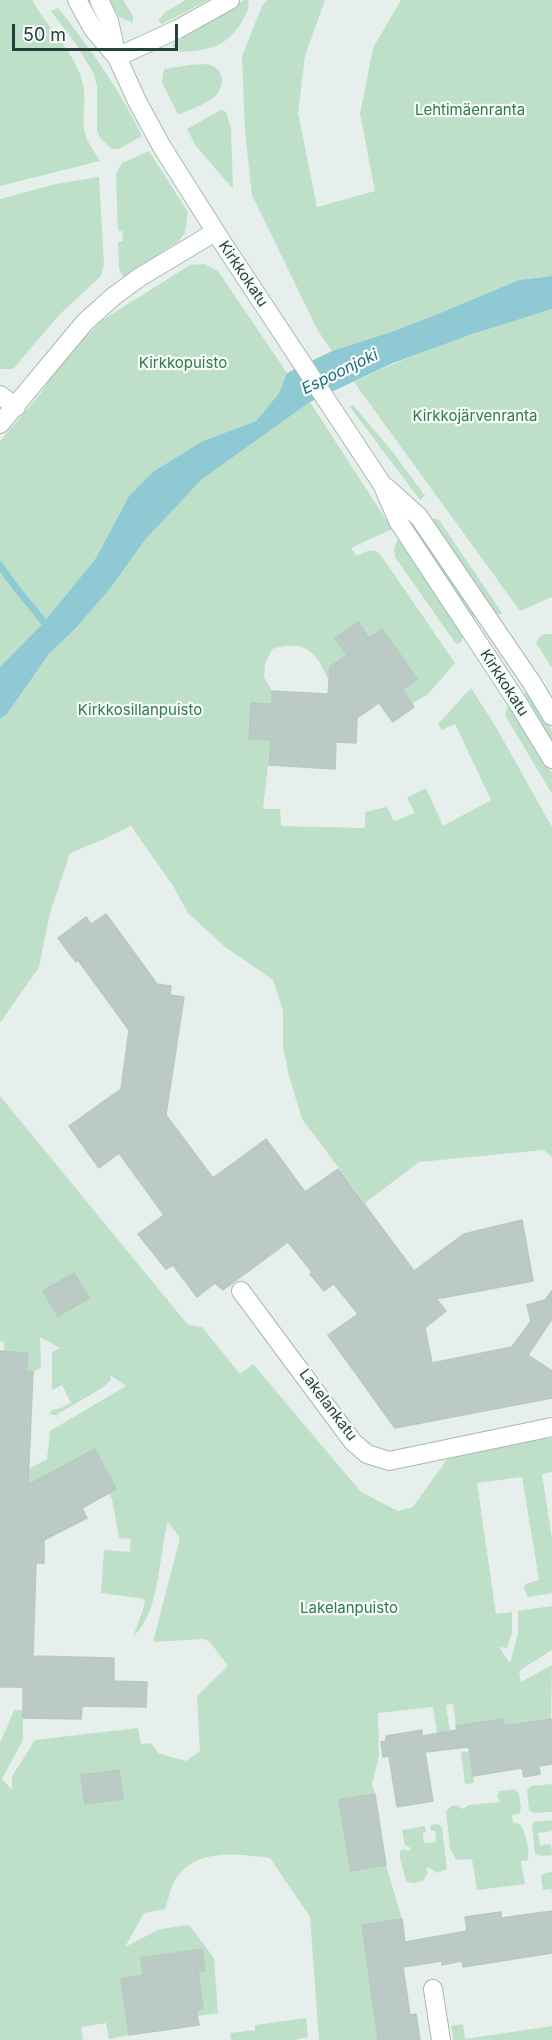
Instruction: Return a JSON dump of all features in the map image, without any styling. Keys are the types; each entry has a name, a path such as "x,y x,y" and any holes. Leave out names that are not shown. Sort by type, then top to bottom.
{"main road":[{"name":"Kirkkokatu","path":"77,0 93,29 117,57"},
{"name":"Kirkkokatu","path":"99,0 109,21 117,57 162,147 215,232 382,484 398,521 518,703 552,759"},
{"path":"117,57 178,29 230,0"},
{"path":"0,424 85,322 114,296 140,277 215,232"},
{"path":"0,395 16,407"},
{"name":"Kirkkokatu","path":"382,484 419,517 552,716"},
{"name":"Lakelankatu","path":"241,1291 353,1442 367,1454 389,1461 552,1427"},
{"path":"433,1989 441,2040"}],"green space":[{"path":"0,0 32,0 66,49 82,80 85,132 100,161 0,186"},
{"path":"109,0 123,0 133,16 133,23 119,17"},
{"path":"186,0 208,0 162,24 159,21 167,11"},
{"path":"244,0 248,0 249,5 244,18 225,41 209,48 180,52 172,45"},
{"name":"Lehtimäenranta","path":"267,0 325,0 305,56 298,113 317,207 375,191 360,114 373,48 401,0 552,0 552,276 519,280 391,332 332,351 318,331 252,195 245,132 242,56 262,6"},
{"path":"58,8 104,70 142,136 119,149 112,149 100,138 97,130 97,86 93,72 51,11"},
{"path":"189,65 213,66 220,73 222,82 217,95 213,98 178,115 162,82 164,69"},
{"path":"221,110 226,112 231,128 233,189 196,146 187,129"},
{"path":"149,151 188,212 185,233 178,242 123,277 119,268 118,242 123,241 122,231 118,231 116,174 122,163"},
{"path":"99,177 104,264 101,276 60,314 13,369 0,369 0,199 56,184"},
{"name":"Kirkkopuisto","path":"205,264 218,271 287,373 279,393 256,421 203,441 129,496 96,558 44,622 0,667 0,441 41,393 62,361 101,321 190,265"},
{"name":"Kirkkojärvenranta","path":"552,309 552,597 520,611 354,382 427,351"},
{"name":"Kirkkosillanpuisto","path":"310,402 392,529 351,548 357,556 371,551 380,554 455,663 428,694 412,704 402,690 417,679 382,629 369,638 358,622 335,638 347,655 333,665 329,682 320,663 309,650 294,646 272,649 265,664 264,677 272,691 272,704 249,739 271,740 263,809 280,809 281,826 365,828 365,812 387,807 394,821 415,813 407,798 426,788 443,826 491,800 455,724 442,730 438,724 471,688 497,729 552,827 552,1157 544,1150 419,1162 365,1203 302,1119 289,1076 283,1047 283,1011 273,980 224,946 188,913 173,886 131,826 70,853 50,913 39,967 0,1023 0,719 7,714 49,654 76,628 109,590 145,540 201,480"},
{"path":"353,405 392,451 425,496 420,500 350,407"},
{"path":"434,518 440,521 502,613 499,615 494,612 432,522"},
{"path":"413,528 418,528 477,615 473,619 469,618 412,531"},
{"path":"398,539 460,627 464,636 460,643 456,644 395,557 394,548"},
{"path":"544,634 552,634 552,668 536,643"},
{"path":"525,693 530,694 552,731 552,747 522,697"},
{"path":"507,707 512,707 552,773 552,794 505,715"},
{"name":"Lakelanpuisto","path":"0,1096 188,1325 202,1327 240,1374 253,1364 361,1492 398,1511 413,1507 450,1455 533,1439 552,1438 552,1472 542,1474 552,1539 552,1593 528,1597 524,1589 526,1584 539,1580 522,1477 477,1483 496,1614 512,1612 512,1633 507,1648 499,1647 510,1663 518,1634 518,1611 552,1606 552,1650 519,1671 521,1682 552,1665 551,1719 504,1726 456,1726 453,1704 446,1705 450,1732 437,1733 433,1707 378,1713 379,1756 372,1784 375,1794 339,1800 351,1870 386,1865 402,1919 362,1926 378,2040 319,2040 310,1917 270,1858 217,1855 193,1863 183,1871 171,1888 165,1909 144,1913 125,1947 160,1929 189,1925 214,1958 218,2013 197,2016 196,2010 203,2008 198,1972 205,1971 201,1949 141,1958 143,1975 121,1979 129,2035 109,2039 106,2023 81,2027 83,2040 0,2040 0,1743 14,1710 25,1710 23,1740 2,1779 12,1790 12,1776 35,1740 138,1728 141,1744 151,1743 158,1753 186,1761 200,1751 197,1696 228,1666 210,1642 204,1639 153,1642 180,1538 168,1522 154,1598 142,1626 133,1637 145,1599 101,1593 104,1550 130,1552 131,1539 119,1538 109,1493 116,1489 95,1449 18,1490 5,1482 47,1459 50,1431 126,1386 110,1375 111,1380 102,1388 56,1415 50,1414 52,1410 71,1403 62,1385 52,1390 52,1352 60,1348 40,1337 41,1368 33,1372 26,1372 27,1353 4,1351 4,1342 0,1341"},
{"path":"470,1751 474,1783 465,1784 461,1752"},
{"path":"552,1784 552,1812 533,1813 529,1810 527,1790 531,1786"},
{"path":"514,1789 519,1793 521,1808 519,1814 512,1815 513,1822 520,1824 528,1846 528,1860 521,1861 525,1884 477,1890 472,1859 456,1860 450,1848 446,1812 451,1806 457,1805 463,1809 469,1805 500,1802 497,1796 499,1791"},
{"path":"552,1820 552,1831 538,1833 540,1845 551,1844 552,1855 535,1854 532,1825 534,1822"},
{"path":"438,1824 442,1828 447,1869 437,1873 426,1868 428,1873 423,1881 413,1883 406,1881 400,1851 403,1849 409,1851 411,1848 405,1845 402,1830 425,1826 424,1843 436,1842 435,1831 431,1831 430,1825"},
{"path":"552,1872 552,1894 551,1889 543,1890 541,1876"},
{"path":"306,2018 308,2037 295,2040 231,2040 230,2033 255,2030 255,2025"},
{"path":"463,2024 465,2039 552,2026 552,2040 454,2040 451,2026"}],"water":[{"name":"Espoonjoki","path":"552,276 552,309 393,363 310,402 201,480 145,540 109,590 76,628 49,654 7,714 0,719 0,667 44,622 96,558 129,496 153,472 203,441 256,421 279,393 287,373 332,351 391,332 519,280"}],"building":[{"path":"358,622 369,638 382,629 417,679 402,690 414,707 393,722 379,703 357,718 356,743 336,742 335,769 269,765 271,740 249,739 251,703 272,704 272,691 328,694 330,667 347,655 335,638"},
{"path":"106,914 157,984 171,986 170,995 184,997 166,1115 213,1178 266,1139 305,1192 338,1169 414,1271 464,1234 522,1220 533,1281 436,1299 446,1311 425,1328 432,1363 512,1347 531,1321 527,1305 545,1300 552,1291 552,1319 528,1355 552,1371 552,1398 395,1428 328,1335 358,1314 334,1284 324,1291 288,1242 223,1290 215,1283 197,1297 173,1265 166,1269 138,1234 164,1215 119,1153 99,1168 69,1126 121,1089 129,1030 78,960 76,962 58,938 86,917 91,924"},
{"path":"74,1273 89,1298 58,1316 43,1291"},
{"path":"0,1351 28,1353 26,1372 33,1372 28,1485 95,1449 116,1489 82,1508 87,1518 44,1540 44,1563 36,1563 33,1656 114,1658 114,1681 147,1682 146,1707 82,1706 81,1719 23,1718 23,1687 0,1687"},
{"path":"503,1719 504,1726 552,1719 552,1764 539,1766 540,1774 524,1777 522,1768 473,1776 469,1747 425,1752 433,1801 397,1807 389,1756 383,1757 381,1742 386,1741 386,1736 422,1730 422,1736 457,1730 456,1726"},
{"path":"119,1770 123,1799 85,1804 81,1775"},
{"path":"375,1794 386,1865 351,1871 339,1800"},
{"path":"552,1911 552,1953 463,1967 462,1961 442,1965 442,1961 403,1967 410,2015 416,2014 420,2040 378,2040 362,1925 402,1919 405,1942 467,1931 465,1917 501,1912 501,1918"},
{"path":"202,1949 205,1971 198,1972 203,2009 196,2010 199,2025 129,2035 121,1979 143,1975 141,1958"}],"waterway":[{"path":"0,565 49,629"}]}
